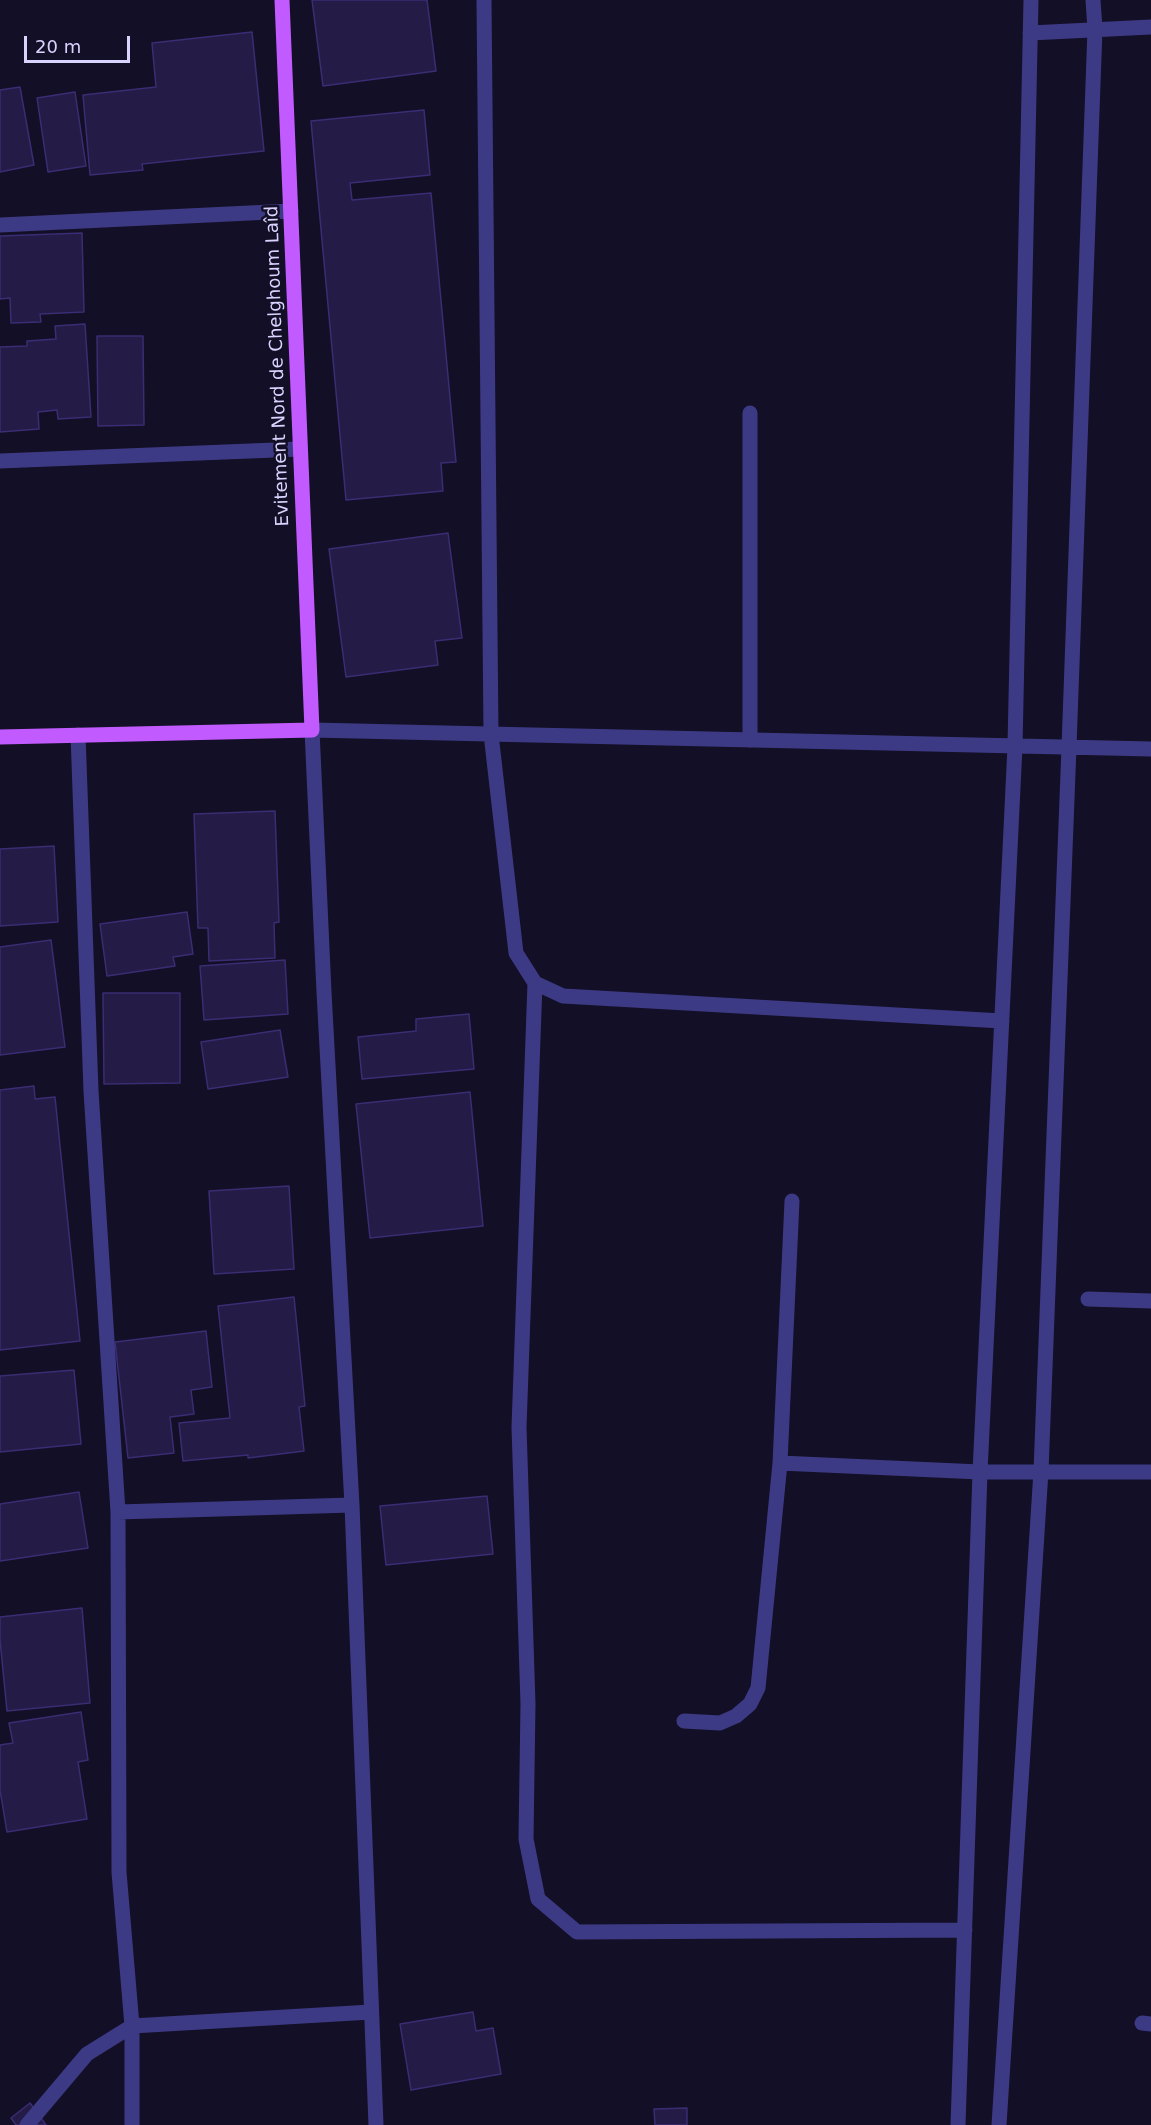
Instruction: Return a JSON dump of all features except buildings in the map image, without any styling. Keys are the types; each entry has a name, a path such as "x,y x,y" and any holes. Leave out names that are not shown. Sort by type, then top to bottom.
{"main road":[{"name":"Evitement Nord de Chelghoum Laîd","path":"282,0 312,730"},
{"path":"0,737 312,730"}],"street":[{"path":"484,0 491,734 516,953 535,983 563,996 1002,1021"},
{"path":"958,2125 980,1473 1015,746 1031,0"},
{"path":"999,2125 1041,1471 1095,29 1093,0"},
{"path":"1030,33 1151,27"},
{"path":"0,225 291,211"},
{"path":"750,413 750,740"},
{"path":"0,461 300,449"},
{"path":"376,2125 352,1505 324,1004 312,730 1151,749"},
{"path":"78,735 91,1091 118,1512 119,1872 132,2026 132,2125"},
{"path":"535,983 519,1426 528,1704 526,1839 538,1899 576,1932 965,1930"},
{"path":"684,1721 720,1723 736,1716 750,1704 758,1688 780,1464 792,1201"},
{"path":"1088,1299 1151,1301"},
{"path":"780,1464 980,1473 1151,1472"},
{"path":"118,1512 352,1505"},
{"path":"27,2125 87,2054 132,2026 371,2012"}]}
